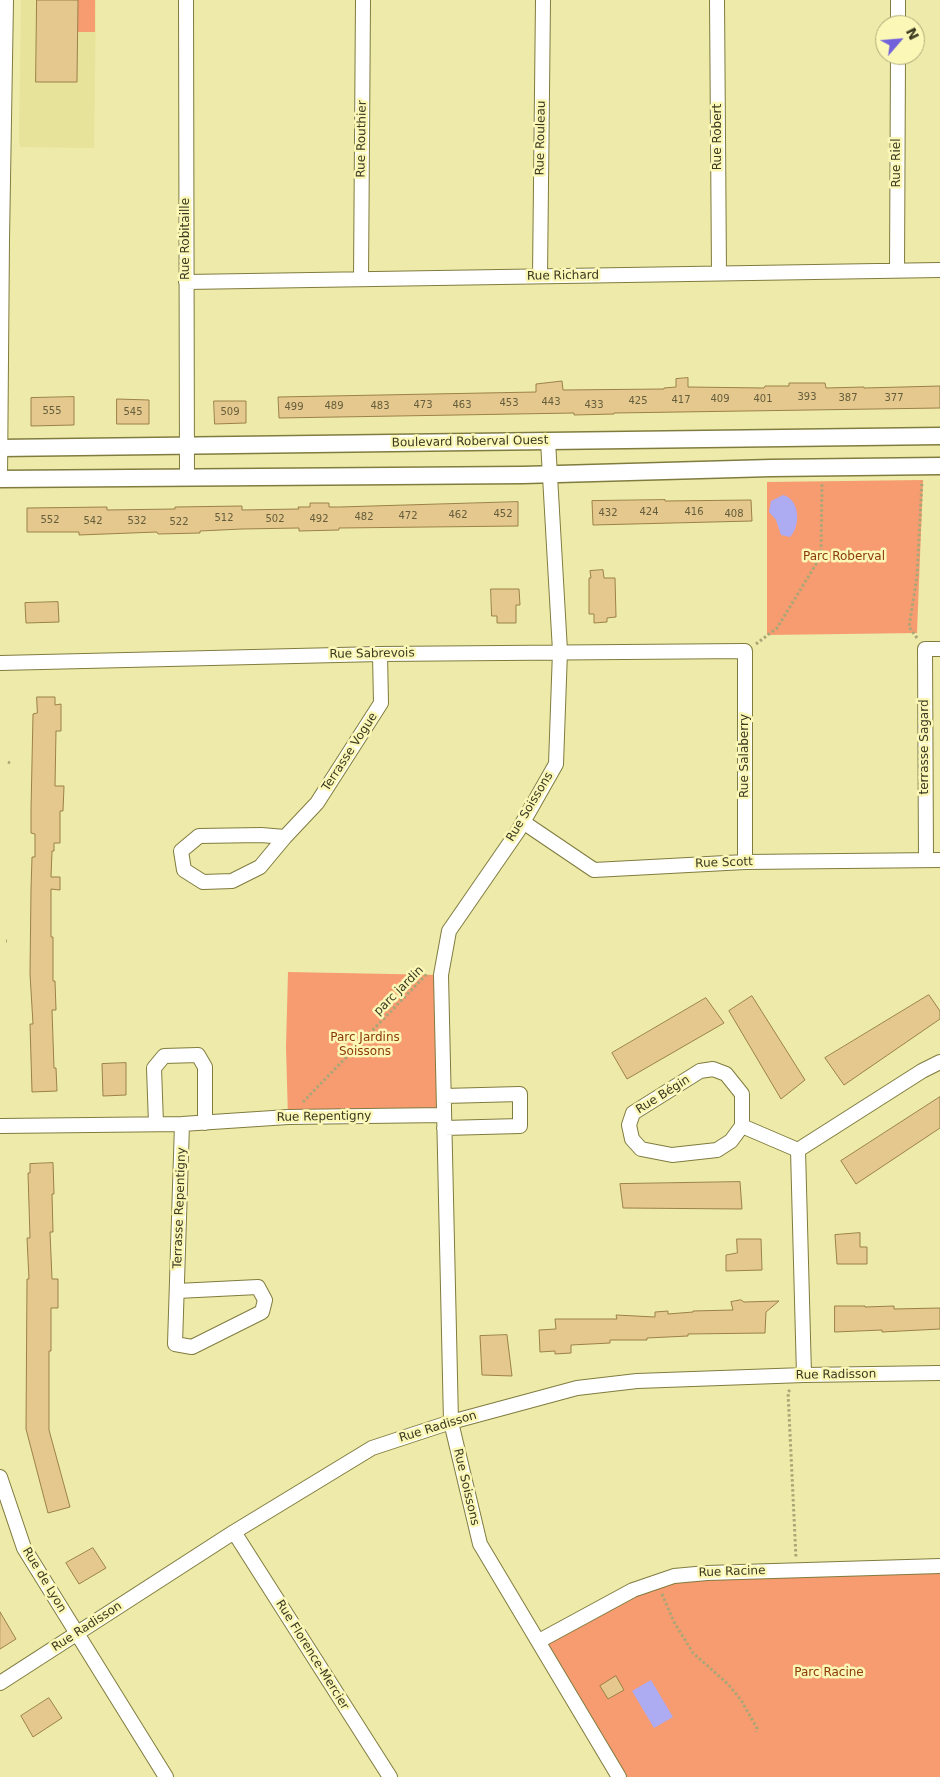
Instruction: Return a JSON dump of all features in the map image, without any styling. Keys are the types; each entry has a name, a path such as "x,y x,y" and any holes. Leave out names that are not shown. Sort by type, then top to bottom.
{"street":[{"path":"6,0 3,54 0,479 549,474 940,466"},
{"name":"Rue Robitaille","path":"186,0 187,478"},
{"name":"Rue Routhier","path":"361,279 363,0"},
{"name":"Rue Rouleau","path":"540,276 543,0"},
{"name":"Rue Robert","path":"717,0 719,273"},
{"path":"898,0 898,15"},
{"name":"Rue Riel","path":"897,270 898,65"},
{"name":"Rue Richard","path":"186,282 940,270"},
{"name":"Boulevard Roberval Ouest","path":"1,448 940,436"},
{"name":"Rue Soissons","path":"548,441 560,651 556,764 523,822 450,931 442,970 451,1422 480,1544 619,1777"},
{"path":"925,649 940,649"},
{"name":"terrasse Sagard","path":"925,649 933,860"},
{"name":"Rue Sabrevois","path":"0,663 560,651 745,651"},
{"name":"Rue Salaberry","path":"745,651 745,862"},
{"name":"Terrasse Vogue","path":"285,837 261,834 199,836 181,851 184,870 203,882 232,881 260,867 317,803 381,703 380,654"},
{"name":"Rue Scott","path":"523,822 594,870 745,862 933,860"},
{"path":"156,1124 154,1068 164,1056 181,1055 198,1055 205,1068 205,1123"},
{"path":"798,1150 922,1071 940,1062"},
{"name":"Rue Bégin","path":"712,1069 726,1074 742,1094 742,1126 731,1141 717,1150 672,1154 641,1149 632,1139 629,1125 633,1113 700,1072 712,1069"},
{"path":"444,1096 520,1094 520,1126 444,1122"},
{"name":"Rue Repentigny","path":"0,1126 182,1124 288,1117 444,1122"},
{"name":"Terrasse Repentigny","path":"177,1291 258,1287 265,1300 262,1312 192,1347 176,1344 177,1291 182,1124"},
{"path":"742,1126 798,1150"},
{"path":"798,1150 804,1375"},
{"name":"Rue Radisson","path":"0,1683 234,1532 372,1448 451,1422 577,1388 636,1381 804,1375 940,1373"},
{"name":"Rue de Lyon","path":"0,1478 24,1548 166,1777"},
{"name":"Rue Florence-Mercier","path":"234,1532 390,1777"},
{"name":"Rue Racine","path":"539,1641 634,1590 674,1576 707,1573 940,1566"}],"path":[{"path":"922,476 917,576 909,627 925,649"},
{"path":"745,651 778,628 821,556 822,478"},
{"path":"821,556 826,558"},
{"name":"parc jardin","path":"288,1117 429,971 442,970"},
{"path":"796,1570 788,1392 804,1375"},
{"path":"658,1581 662,1596 674,1622 693,1653 728,1684 741,1700 758,1728 756,1732"}],"shaded area":[{"path":"21,0 96,0 94,148 20,147"}],"green space":[{"path":"78,0 95,0 95,32 77,32"},
{"name":"Parc Roberval","path":"923,480 917,633 767,635 767,482"},
{"name":"Parc Jardins Soissons","path":"288,972 441,975 444,1115 288,1117 286,1047"},
{"name":"Parc Racine","path":"940,1566 940,1777 619,1777 539,1641 674,1576"}],"water":[{"path":"783,495 793,502 797,513 796,526 790,537 781,535 776,520 769,512 771,501"},
{"path":"651,1680 673,1717 654,1728 632,1691"}],"building":[{"path":"37,0 78,0 77,82 36,82"},
{"path":"688,378 688,387 764,388 765,386 789,386 789,383 825,383 826,388 940,386 940,408 279,418 278,397 536,392 536,384 562,381 563,390 664,389 676,387 676,379"},
{"path":"74,397 74,425 31,426 31,398"},
{"path":"117,399 149,400 149,424 117,424"},
{"path":"214,401 246,401 246,423 215,424"},
{"path":"751,500 752,521 593,525 592,501"},
{"path":"518,502 518,526 339,528 339,530 299,531 299,528 242,529 200,531 200,533 158,534 157,532 79,535 79,532 27,532 27,508 107,507 107,510 242,506 242,510 299,509 298,507 310,507 310,503 329,503 329,507 339,507"},
{"path":"603,570 604,578 615,578 616,617 607,618 607,622 594,623 594,614 589,614 590,571"},
{"path":"491,589 519,589 520,605 516,605 516,623 497,623 497,616 492,616"},
{"path":"58,602 59,622 26,623 25,603"},
{"path":"37,697 55,697 55,705 61,704 61,731 56,731 55,786 64,786 63,811 60,811 60,843 54,843 51,877 60,877 60,890 51,889 51,937 53,937 53,981 55,981 56,1010 52,1010 54,1068 56,1068 57,1091 32,1092 30,1024 33,1024 30,974 32,857 35,857 35,834 31,833 31,810 33,714 37,713"},
{"path":"929,995 940,1011 940,1019 844,1085 825,1058"},
{"path":"752,996 805,1080 781,1099 729,1011"},
{"path":"706,998 724,1023 627,1079 612,1053"},
{"path":"126,1063 126,1095 103,1096 102,1064"},
{"path":"940,1097 940,1128 856,1184 841,1161"},
{"path":"53,1163 53,1232 50,1232 52,1279 58,1279 58,1308 51,1308 49,1430 70,1507 48,1513 26,1429 27,1279 29,1279 27,1238 30,1238 28,1173 30,1173 30,1164"},
{"path":"740,1182 742,1209 623,1208 620,1184"},
{"path":"860,1233 860,1247 867,1247 867,1264 837,1264 835,1235"},
{"path":"737,1239 761,1239 762,1270 726,1271 726,1255 737,1253"},
{"path":"741,1300 744,1302 779,1301 766,1312 765,1333 688,1334 688,1336 647,1338 647,1340 610,1340 610,1343 571,1345 571,1353 555,1354 555,1351 540,1352 539,1330 556,1329 555,1319 617,1319 616,1315 655,1317 655,1312 668,1311 668,1314 733,1310 731,1302"},
{"path":"835,1306 894,1306 894,1309 940,1308 940,1329 835,1332"},
{"path":"507,1335 512,1376 482,1375 480,1336"},
{"path":"93,1548 106,1568 79,1584 66,1563"},
{"path":"0,1612 16,1639 0,1649"},
{"path":"616,1676 624,1690 608,1699 600,1686"},
{"path":"49,1698 62,1718 33,1737 21,1716"}]}
